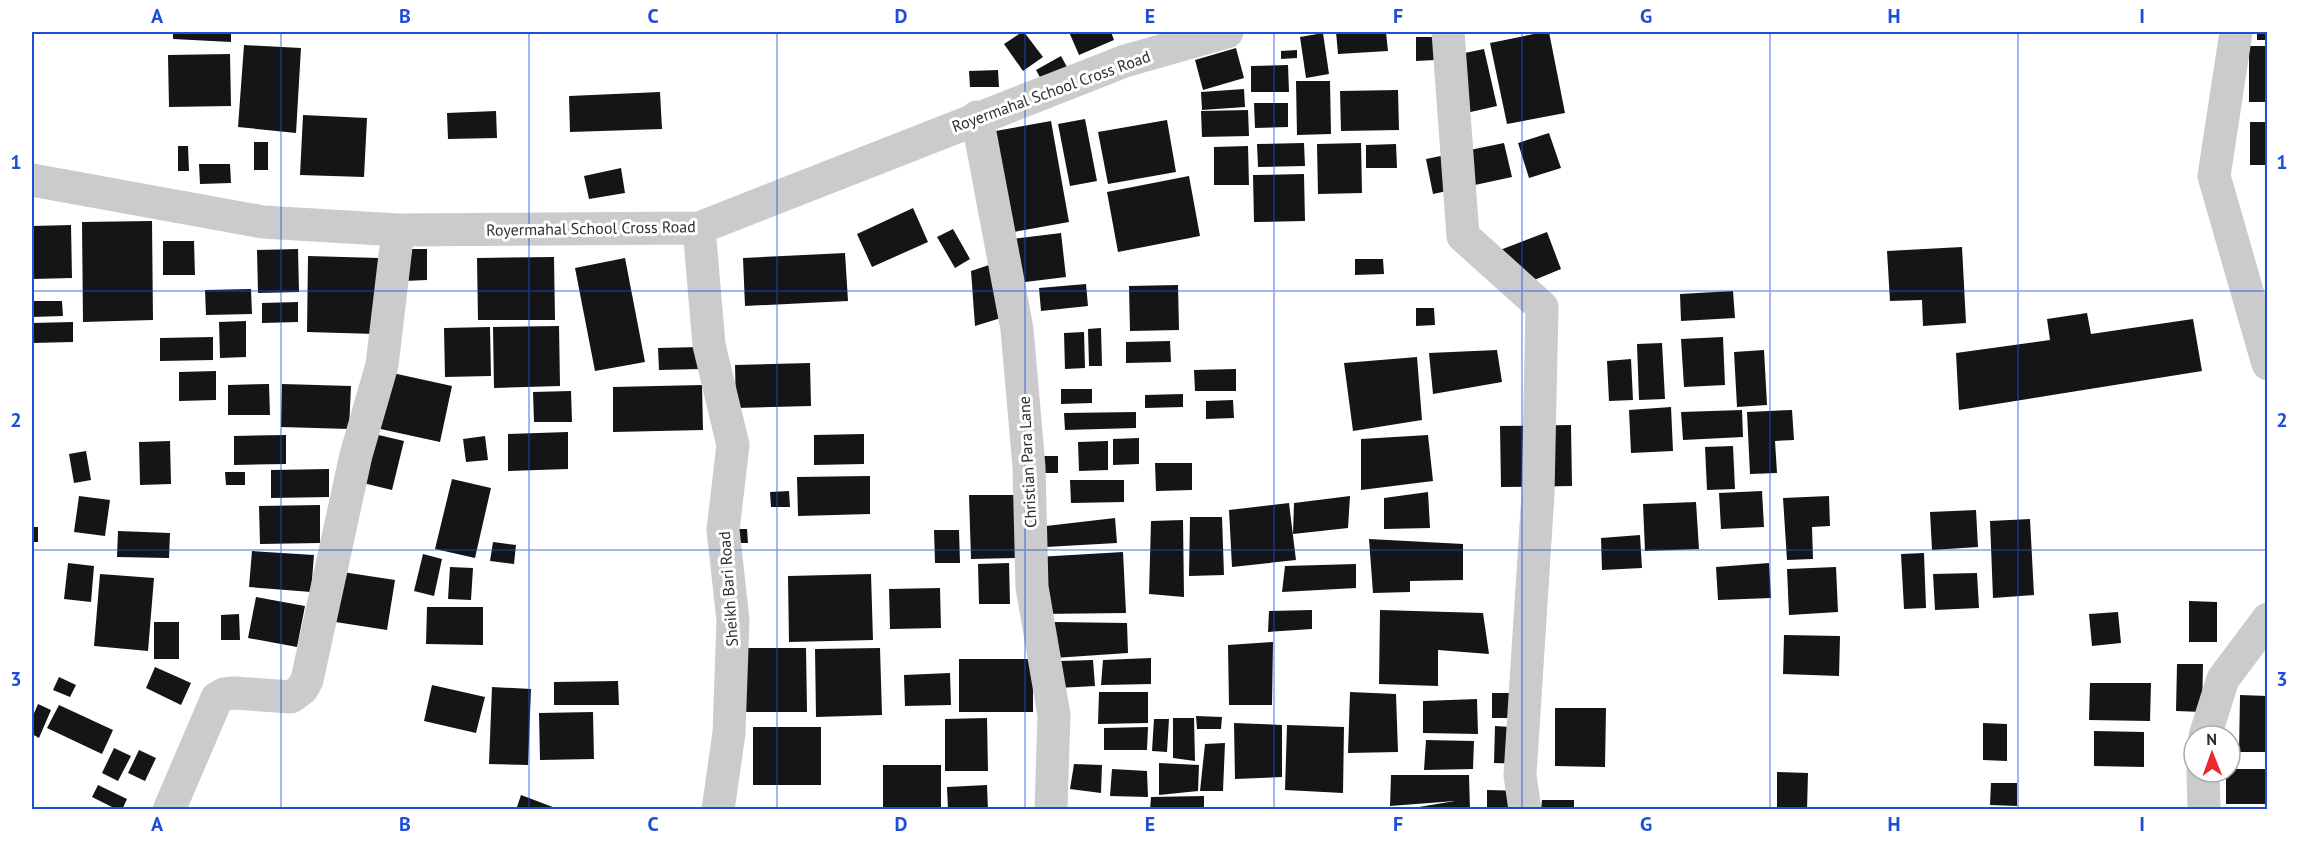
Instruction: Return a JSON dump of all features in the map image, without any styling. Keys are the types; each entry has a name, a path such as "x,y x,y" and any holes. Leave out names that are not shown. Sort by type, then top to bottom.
{"street":[{"name":"Royermahal School Cross Road","path":"32,180 262,222 398,230 699,228 977,117 1125,61 1227,32"},
{"path":"1449,32 1463,236 1542,307 1538,494 1520,775 1525,810"},
{"path":"2236,32 2214,176 2268,364"},
{"name":"Christian Para Lane","path":"977,117 1017,329 1029,467 1032,587 1054,715 1051,810"},
{"name":"Sheikh Bari Road","path":"699,228 709,345 733,445 723,530 733,620 729,733 718,810"},
{"path":"170,810 216,698 234,693 291,697 302,689 308,680 356,455 382,365 398,230"},
{"path":"2209,724 2223,679 2268,619"},
{"path":"2203,784 2204,810"}],"building":[{"path":"173,32 231,32 231,42 173,39"},
{"path":"1022,32 1043,57 1023,71 1004,44"},
{"path":"1069,32 1111,32 1114,40 1079,55"},
{"path":"1336,32 1386,32 1388,51 1338,54"},
{"path":"1549,32 1565,113 1507,124 1490,43"},
{"path":"2257,32 2268,32 2268,40 2257,40"},
{"path":"1323,33 1329,74 1306,78 1300,37"},
{"path":"1416,37 1435,37 1435,60 1416,61"},
{"path":"244,45 301,48 296,133 238,127"},
{"path":"2249,46 2268,46 2268,102 2249,102"},
{"path":"1236,48 1244,78 1203,90 1195,60"},
{"path":"1484,49 1497,106 1462,114 1450,56"},
{"path":"1297,50 1297,58 1281,59 1281,51"},
{"path":"230,54 231,106 169,107 168,55"},
{"path":"1061,56 1067,67 1042,81 1036,70"},
{"path":"1288,65 1289,92 1251,92 1251,66"},
{"path":"998,70 999,87 970,87 969,71"},
{"path":"1296,81 1330,81 1331,134 1297,135"},
{"path":"1244,89 1245,107 1202,110 1201,92"},
{"path":"1398,90 1399,130 1341,131 1340,91"},
{"path":"660,92 662,129 570,132 569,96"},
{"path":"1254,103 1288,103 1288,127 1255,128"},
{"path":"1248,110 1249,136 1202,137 1201,111"},
{"path":"496,111 497,138 448,139 447,113"},
{"path":"303,115 367,118 364,177 300,175"},
{"path":"1085,119 1097,181 1070,186 1058,124"},
{"path":"1167,120 1176,172 1108,184 1098,132"},
{"path":"1051,121 1069,222 1008,233 990,132"},
{"path":"2250,122 2268,122 2268,165 2250,165"},
{"path":"1549,133 1561,168 1529,178 1518,143"},
{"path":"254,142 268,142 268,170 254,170"},
{"path":"1304,143 1305,166 1258,167 1257,144"},
{"path":"1361,143 1362,193 1318,194 1317,144"},
{"path":"1504,143 1512,177 1433,194 1426,159"},
{"path":"1396,144 1397,168 1366,168 1366,145"},
{"path":"178,146 188,146 189,171 178,171"},
{"path":"1248,146 1249,185 1214,185 1214,147"},
{"path":"199,164 230,164 231,183 200,184"},
{"path":"621,168 625,193 589,199 584,176"},
{"path":"1304,174 1305,221 1254,222 1253,175"},
{"path":"1189,176 1200,236 1118,252 1107,192"},
{"path":"913,208 928,242 872,267 857,234"},
{"path":"152,221 153,320 83,322 82,222"},
{"path":"71,225 72,278 33,279 32,226"},
{"path":"953,229 970,259 955,268 937,237"},
{"path":"1547,232 1561,269 1510,290 1495,252"},
{"path":"1061,233 1066,277 1017,283 1012,239"},
{"path":"163,241 194,241 195,275 163,275"},
{"path":"1962,247 1966,323 1923,326 1922,300 1890,301 1887,251"},
{"path":"298,249 299,292 258,293 257,250"},
{"path":"403,249 427,249 427,280 404,281"},
{"path":"845,253 848,301 745,306 743,258"},
{"path":"308,256 379,258 376,334 307,332"},
{"path":"554,257 555,320 478,320 477,258"},
{"path":"625,258 645,362 595,371 575,268"},
{"path":"1355,259 1383,259 1384,274 1355,275"},
{"path":"995,263 1004,317 975,326 971,271"},
{"path":"1086,284 1088,306 1041,311 1039,288"},
{"path":"1178,285 1179,330 1130,331 1129,286"},
{"path":"251,289 252,314 206,315 205,290"},
{"path":"1733,291 1735,318 1681,321 1680,294"},
{"path":"32,301 62,301 63,316 32,317"},
{"path":"298,302 298,322 262,323 262,303"},
{"path":"1416,308 1434,308 1435,325 1416,326"},
{"path":"2087,313 2091,334 2193,319 2202,371 1959,410 1956,353 2050,340 2047,319"},
{"path":"246,321 246,357 220,358 219,322"},
{"path":"73,322 73,342 32,343 32,323"},
{"path":"559,326 560,386 494,388 493,327"},
{"path":"490,327 491,376 445,377 444,328"},
{"path":"1101,328 1102,366 1089,366 1088,329"},
{"path":"1084,332 1085,368 1065,369 1064,333"},
{"path":"213,337 213,360 160,361 160,338"},
{"path":"1723,337 1725,385 1684,387 1681,339"},
{"path":"1170,341 1171,362 1126,363 1126,342"},
{"path":"1662,343 1665,399 1639,400 1637,344"},
{"path":"699,347 700,369 659,370 658,348"},
{"path":"1497,350 1502,382 1433,394 1429,353"},
{"path":"1764,350 1767,405 1737,407 1734,352"},
{"path":"1417,357 1422,420 1353,431 1344,363"},
{"path":"1631,359 1633,400 1609,401 1607,361"},
{"path":"810,363 811,406 736,408 735,365"},
{"path":"1236,369 1236,391 1195,391 1194,370"},
{"path":"216,371 216,400 179,401 179,372"},
{"path":"388,372 452,386 440,442 376,428"},
{"path":"269,384 270,415 228,415 228,385"},
{"path":"282,384 351,386 349,429 281,427"},
{"path":"702,385 703,430 613,432 613,387"},
{"path":"1061,389 1092,389 1092,403 1061,404"},
{"path":"571,391 572,422 534,422 533,392"},
{"path":"1183,394 1183,407 1145,408 1145,395"},
{"path":"1233,400 1234,418 1206,419 1206,401"},
{"path":"1671,407 1673,451 1631,453 1629,410"},
{"path":"1742,410 1743,437 1683,440 1681,412"},
{"path":"1792,410 1794,440 1775,441 1777,473 1750,474 1747,412"},
{"path":"1136,412 1136,428 1065,430 1064,413"},
{"path":"1571,425 1572,486 1501,487 1500,426"},
{"path":"568,432 568,469 508,471 508,434"},
{"path":"370,433 404,441 392,490 359,482"},
{"path":"864,434 864,464 814,465 814,435"},
{"path":"286,435 286,464 234,465 234,436"},
{"path":"1428,435 1433,481 1361,490 1361,439"},
{"path":"485,436 488,460 466,462 463,439"},
{"path":"1139,438 1139,464 1113,465 1113,439"},
{"path":"170,441 171,484 140,485 139,442"},
{"path":"1108,441 1108,470 1079,471 1078,442"},
{"path":"1733,446 1735,489 1707,490 1705,447"},
{"path":"86,451 91,480 74,483 69,454"},
{"path":"1041,456 1058,456 1058,473 1041,473"},
{"path":"1155,463 1192,463 1192,490 1156,491"},
{"path":"329,469 329,497 271,498 271,470"},
{"path":"225,472 245,472 245,485 226,485"},
{"path":"870,476 870,514 798,516 797,477"},
{"path":"452,479 491,488 475,558 435,549"},
{"path":"1070,480 1124,480 1124,502 1071,503"},
{"path":"789,491 790,507 771,507 770,492"},
{"path":"1762,491 1764,527 1721,529 1719,493"},
{"path":"1428,492 1430,528 1384,529 1384,498"},
{"path":"969,495 1015,495 1016,558 971,559"},
{"path":"79,496 110,500 105,536 74,532"},
{"path":"1350,496 1348,528 1293,534 1294,503"},
{"path":"1829,496 1830,526 1812,527 1813,559 1787,560 1783,498"},
{"path":"1696,502 1699,549 1645,551 1643,504"},
{"path":"1289,503 1296,560 1232,567 1229,510"},
{"path":"320,505 320,543 260,544 259,506"},
{"path":"1976,510 1978,547 1932,550 1930,512"},
{"path":"1190,517 1222,517 1224,575 1189,576"},
{"path":"1115,518 1117,543 1046,547 1046,526"},
{"path":"2030,519 2034,595 1993,598 1990,521"},
{"path":"1183,520 1184,597 1149,594 1151,521"},
{"path":"32,527 38,527 38,542 32,542"},
{"path":"733,529 747,529 748,543 733,543"},
{"path":"934,530 959,530 960,563 935,563"},
{"path":"118,531 170,533 169,558 117,557"},
{"path":"1640,535 1642,568 1602,570 1601,538"},
{"path":"1369,539 1463,544 1463,580 1410,581 1410,592 1373,593"},
{"path":"493,542 516,545 514,564 490,561"},
{"path":"252,551 314,555 311,592 249,587"},
{"path":"1123,552 1126,613 1039,614 1037,557"},
{"path":"1924,553 1926,608 1904,609 1901,554"},
{"path":"423,554 442,559 434,596 414,591"},
{"path":"68,563 94,566 91,602 64,599"},
{"path":"1009,563 1010,604 979,604 978,564"},
{"path":"1769,563 1771,598 1718,600 1716,567"},
{"path":"1356,564 1356,588 1282,592 1285,566"},
{"path":"450,567 473,568 471,600 448,599"},
{"path":"1836,567 1838,612 1789,615 1787,569"},
{"path":"336,571 395,580 387,630 329,621"},
{"path":"1977,573 1979,608 1935,610 1933,574"},
{"path":"100,574 154,578 148,651 94,646"},
{"path":"871,574 873,640 789,642 788,576"},
{"path":"940,588 941,628 890,629 889,589"},
{"path":"256,597 305,606 297,647 248,638"},
{"path":"2189,601 2217,602 2217,642 2189,642"},
{"path":"427,607 483,607 483,645 426,644"},
{"path":"1312,610 1312,629 1268,632 1269,611"},
{"path":"1380,610 1483,613 1489,654 1438,650 1438,686 1379,684"},
{"path":"2118,612 2121,643 2092,646 2089,614"},
{"path":"239,614 240,640 221,640 221,615"},
{"path":"154,622 179,622 179,659 154,659"},
{"path":"1053,622 1127,623 1128,653 1054,658"},
{"path":"1784,635 1840,636 1839,676 1783,674"},
{"path":"1273,642 1272,705 1229,705 1228,645"},
{"path":"735,648 806,648 807,712 735,712"},
{"path":"880,648 882,715 816,717 815,649"},
{"path":"1151,658 1151,684 1101,685 1103,660"},
{"path":"959,659 1033,659 1033,712 959,712"},
{"path":"1093,660 1095,686 1057,688 1060,661"},
{"path":"2177,664 2203,664 2202,712 2176,711"},
{"path":"155,667 191,683 181,705 146,688"},
{"path":"950,673 951,705 905,706 904,675"},
{"path":"59,677 76,685 70,697 53,690"},
{"path":"618,681 619,705 554,705 554,682"},
{"path":"2090,683 2151,683 2150,721 2089,720"},
{"path":"432,685 485,697 476,733 424,721"},
{"path":"492,687 531,689 528,765 489,764"},
{"path":"1099,692 1148,692 1148,723 1098,724"},
{"path":"1350,692 1396,694 1398,752 1348,753"},
{"path":"1492,693 1527,693 1527,718 1492,718"},
{"path":"2240,695 2268,696 2268,752 2242,752 2242,724 2239,724"},
{"path":"1477,699 1478,734 1423,733 1423,701"},
{"path":"38,704 51,710 39,738 32,734 32,718"},
{"path":"59,705 113,730 102,754 47,728"},
{"path":"1555,708 1606,708 1605,767 1555,766"},
{"path":"593,712 594,759 540,760 539,713"},
{"path":"1196,716 1222,717 1221,729 1197,729"},
{"path":"987,718 988,771 945,771 945,719"},
{"path":"1173,718 1194,718 1195,761 1173,758"},
{"path":"1154,719 1169,719 1167,752 1152,751"},
{"path":"1234,723 1282,725 1282,777 1235,779"},
{"path":"1983,723 2007,724 2007,761 1983,760"},
{"path":"1287,725 1344,727 1343,793 1285,790"},
{"path":"1495,726 1526,728 1525,764 1494,763"},
{"path":"753,727 821,727 821,785 753,785"},
{"path":"1148,727 1147,750 1104,750 1104,728"},
{"path":"2094,731 2144,732 2144,767 2094,766"},
{"path":"1426,740 1474,741 1473,769 1424,770"},
{"path":"1225,743 1223,791 1200,791 1205,744"},
{"path":"114,748 131,756 118,781 102,773"},
{"path":"139,750 156,758 145,781 128,773"},
{"path":"1159,763 1199,765 1198,791 1159,795"},
{"path":"1074,764 1102,765 1101,793 1070,789"},
{"path":"883,765 941,765 941,810 883,810"},
{"path":"1112,769 1147,771 1148,797 1110,796"},
{"path":"2242,769 2268,769 2268,804 2226,804 2226,784 2242,784"},
{"path":"1777,772 1808,773 1807,810 1777,810"},
{"path":"1391,775 1469,775 1470,810 1401,810 1455,801 1390,806"},
{"path":"1991,783 2017,783 2017,806 1990,805"},
{"path":"98,785 127,799 122,810 92,797"},
{"path":"987,785 988,810 948,810 947,787"},
{"path":"1487,790 1528,791 1527,810 1487,810"},
{"path":"521,795 558,809 558,810 516,810"},
{"path":"1204,796 1204,810 1150,810 1151,797"},
{"path":"1542,800 1574,800 1574,810 1541,810"}]}
